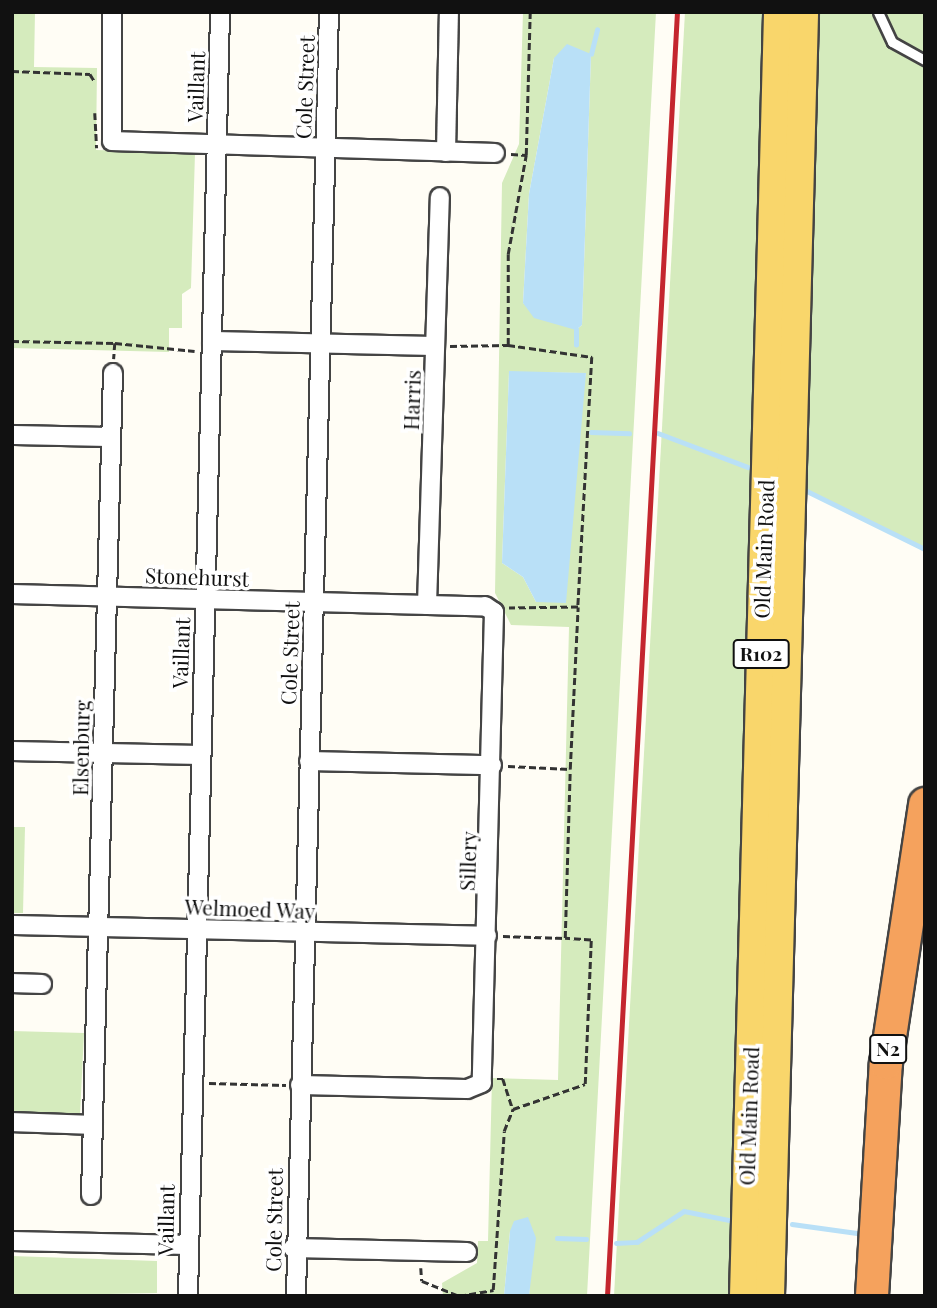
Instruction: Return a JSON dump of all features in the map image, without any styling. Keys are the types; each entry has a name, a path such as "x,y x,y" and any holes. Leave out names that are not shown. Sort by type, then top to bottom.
{"highway":[{"name":"N2","path":"872,1296 886,1063 925,804"}],"main road":[{"name":"Old Main Road","path":"744,1296 778,12"},
{"name":"Old Main Road","path":"770,1296 804,12"}],"street":[{"path":"112,12 111,140 495,153"},
{"name":"Vaillant","path":"188,1296 191,1082 220,12"},
{"name":"Cole Street","path":"296,1296 293,1248 300,1085 329,12"},
{"path":"446,152 449,12"},
{"name":"Harris","path":"427,605 440,198"},
{"path":"212,346 435,346"},
{"name":"Elsenburg","path":"91,1195 113,373"},
{"path":"12,435 110,436"},
{"name":"Stonehurst","path":"12,594 427,605 494,615"},
{"name":"Sillery","path":"483,1077 494,615"},
{"path":"12,751 200,755"},
{"path":"309,761 492,765"},
{"name":"Welmoed Way","path":"12,925 487,936"},
{"path":"12,983 42,984"},
{"path":"300,1085 467,1089 480,1086 483,1077"},
{"path":"12,1122 93,1125"},
{"path":"12,1241 188,1245"},
{"path":"293,1248 467,1252"}],"lane":[{"path":"878,12 892,41 925,60"}],"path":[{"path":"508,345 509,254 526,155 530,12"},
{"path":"12,71 90,74 95,96"},
{"path":"95,109 93,148 111,140"},
{"path":"495,153 526,155"},
{"path":"12,341 212,346"},
{"path":"113,373 115,343"},
{"path":"435,346 508,345 592,357 570,769 565,938"},
{"path":"494,615 578,607"},
{"path":"492,765 570,769"},
{"path":"487,936 591,940 585,1084 513,1109"},
{"path":"419,1251 422,1281 459,1296 492,1290 503,1130 513,1109 503,1079 483,1077"},
{"path":"191,1082 300,1085"}],"green space":[{"path":"12,12 35,12 34,67 97,68 96,150 195,153 191,288 182,294 182,328 169,328 169,352 12,348"},
{"path":"523,12 656,12 587,1296 529,1296 533,1244 510,1231 504,1296 443,1296 442,1283 477,1263 478,1241 488,1241 492,1078 558,1080 569,627 511,625 495,593 502,183 519,144","holes":["591,54 582,325 576,330 523,303 529,194 554,58","509,372 586,373 536,602 523,577 502,563"]},
{"path":"685,12 765,12 731,1296 614,1296"},
{"path":"820,12 925,12 925,549 807,491"},
{"path":"12,827 25,827 23,913 12,913"},
{"path":"12,1031 84,1033 80,1115 12,1113"},
{"path":"12,1256 157,1261 157,1293 12,1296"}],"water":[{"path":"567,44 591,54 582,325 576,330 534,318 523,303 529,194 554,58"},
{"path":"509,371 586,373 566,603 536,602 523,577 502,563"},
{"path":"528,1217 536,1238 529,1296 504,1296 510,1231 514,1221"}],"waterway":[{"path":"591,54 597,30"},
{"path":"576,330 576,345"},
{"path":"591,432 629,433"},
{"path":"658,433 748,467"},
{"path":"807,491 925,549"},
{"path":"616,1243 637,1242 684,1211 729,1220"},
{"path":"792,1224 858,1233"},
{"path":"557,1238 586,1239"}],"railway":[{"path":"607,1296 677,12"}]}
